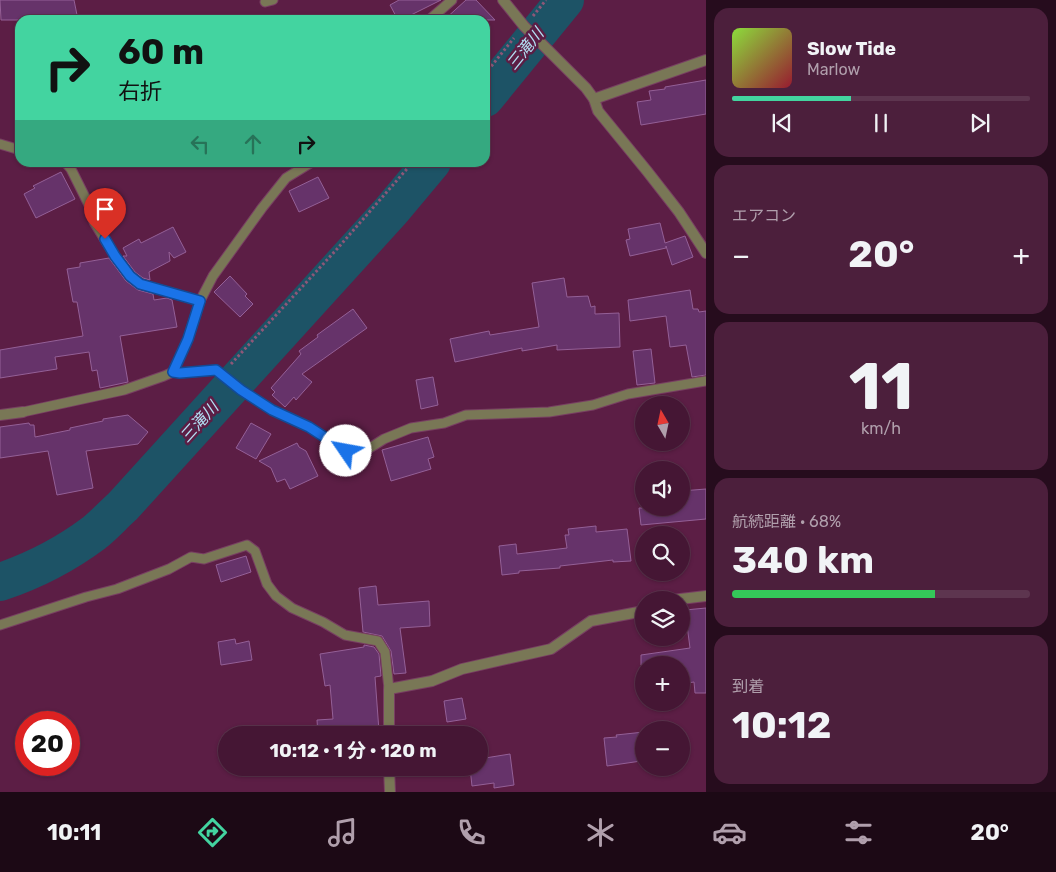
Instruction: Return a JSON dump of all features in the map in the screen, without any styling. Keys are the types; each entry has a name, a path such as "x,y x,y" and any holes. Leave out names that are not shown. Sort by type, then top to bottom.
{"street":[{"path":"503,0 526,28 586,88 594,98 598,111 648,171 679,212 706,253"},
{"path":"594,98 706,60"},
{"path":"0,415 23,412"},
{"path":"690,598 706,596"},
{"path":"389,726 389,689 432,681 462,669 551,649 591,620 635,613"},
{"path":"390,776 390,792"}],"lane":[{"path":"435,15 452,0"},
{"path":"0,144 15,148"},
{"path":"69,167 89,205 94,222 130,276 140,284 200,301"},
{"path":"173,372 188,339 200,301 213,276 286,178 304,167"},
{"path":"23,412 124,390 173,372 216,370 241,390 272,410 309,427 346,451 365,451 384,439 411,428 444,423 466,414 549,412 593,404 628,394 706,381"},
{"path":"0,625 117,589 169,570 191,557 204,559 248,545 255,551 267,584 276,596 292,608 323,622 345,635 378,642 385,652 389,689"}],"path":[{"path":"224,376 409,167"}],"building":[{"path":"0,0 74,0 77,15 15,15 15,20 1,20"},
{"path":"399,0 441,0 411,15 395,15 390,5"},
{"path":"466,0 476,0 495,20 490,20 490,15 450,15"},
{"path":"706,80 706,114 641,125 637,102 651,100 649,91"},
{"path":"61,172 75,199 36,218 24,194 35,188 33,186"},
{"path":"318,177 329,198 299,212 289,191"},
{"path":"660,223 665,243 685,236 693,257 672,265 666,246 666,248 630,256 626,240 630,239 628,229"},
{"path":"173,227 186,252 174,258 169,252 170,261 149,272 150,280 143,278 135,272 123,256 127,256 123,248 139,239 141,243"},
{"path":"109,258 126,281 138,290 153,294 154,300 167,298 172,300 177,327 120,336 128,382 100,388 97,370 92,371 89,352 55,357 57,369 0,378 0,350 83,336 77,302 73,302 67,269 80,267 80,263"},
{"path":"230,276 247,294 245,296 253,304 240,317 214,292"},
{"path":"564,278 567,297 588,296 591,307 595,306 595,314 619,313 620,347 557,350 557,345 522,351 522,348 455,362 450,339 489,331 490,335 539,327 532,283"},
{"path":"690,290 693,309 698,309 699,312 706,311 706,375 692,377 686,345 670,347 666,316 630,321 628,300"},
{"path":"353,309 367,328 302,374 312,382 296,400 294,397 285,407 272,395 275,392 271,388 301,354 299,351 318,337 317,335"},
{"path":"651,349 655,383 637,385 633,351"},
{"path":"433,377 438,405 421,409 416,380"},
{"path":"128,415 148,432 138,444 86,451 93,488 57,495 48,451 0,458 0,427 29,423 34,425 35,437 70,430 70,428 103,421 103,419"},
{"path":"251,423 271,434 256,459 236,448"},
{"path":"428,437 434,457 428,459 431,469 391,481 382,450"},
{"path":"297,443 299,447 306,451 318,476 290,489 285,479 277,482 271,468 259,461"},
{"path":"706,489 706,519 641,525 640,516 690,516 690,490"},
{"path":"596,526 596,532 627,529 631,561 613,562 613,560 560,566 560,568 519,571 519,573 502,575 499,546 516,544 517,554 567,548 565,535 569,535 568,529"},
{"path":"246,556 251,572 221,582 216,565"},
{"path":"376,586 378,605 429,601 430,626 400,628 406,673 394,674 391,651 382,636 363,632 359,588"},
{"path":"706,608 706,693 695,693 694,682 690,683 690,656 641,656 690,648 690,610"},
{"path":"235,639 236,644 249,641 252,660 221,665 218,642"},
{"path":"364,645 374,647 379,654 381,676 375,677 379,726 317,726 317,720 333,719 330,685 325,686 320,654 364,647"},
{"path":"462,698 466,719 447,722 444,701"},
{"path":"635,733 635,762 607,766 604,738 617,737 616,735"},
{"path":"510,754 514,785 494,788 494,783 472,786 471,776 488,776 488,758"}],"waterway":[{"name":"三滝川","path":"490,92 565,0"},
{"name":"三滝川","path":"0,582 25,573 61,555 94,533 123,506 391,211 428,167"}],"route":[{"path":"105,239 130,276 140,284 200,301 188,339 173,372 216,370 241,390 272,410 309,427 346,451"}]}
